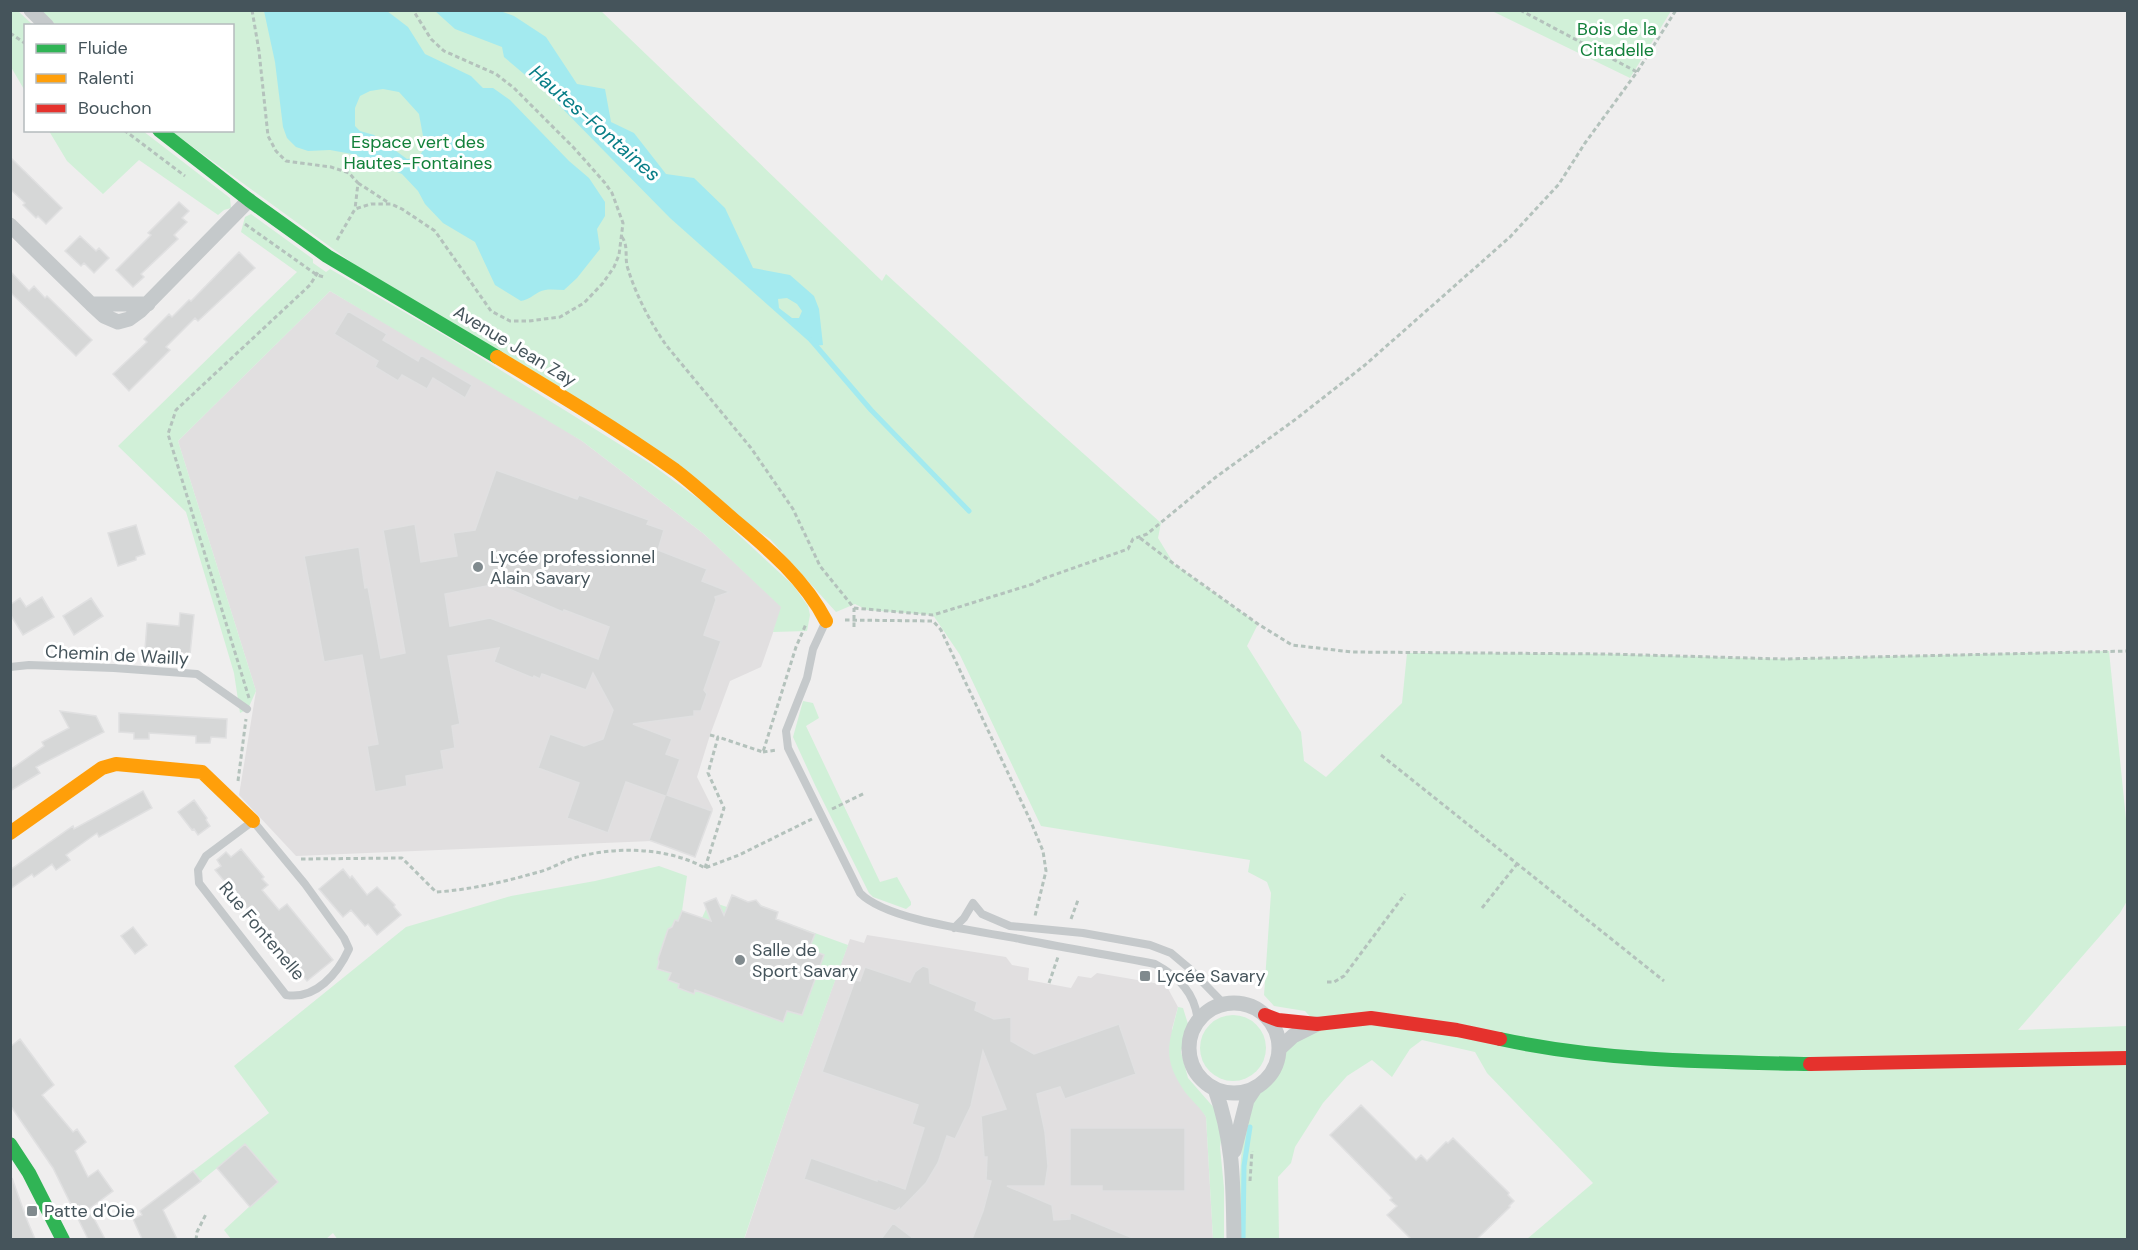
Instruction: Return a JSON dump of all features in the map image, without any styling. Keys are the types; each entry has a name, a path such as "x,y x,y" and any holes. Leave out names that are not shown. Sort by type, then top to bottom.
{"street":[{"path":"31,10 45,24"},
{"name":"Avenue Jean Zay","path":"162,132 249,200 327,256 625,436 676,472 763,544 816,601 826,621"},
{"path":"10,225 91,304 148,304 249,200"},
{"name":"Rue Fontenelle","path":"10,833 102,768 116,764 202,772 253,821"},
{"path":"1255,1088 1235,1093 1215,1089 1200,1077 1191,1059 1190,1039 1198,1021 1215,1007 1224,1004 1250,1005 1278,1020 1317,1024 1371,1018 1457,1030 1536,1047 1678,1062 1816,1064 2127,1058"},
{"path":"1265,1015 1276,1030 1280,1049"},
{"path":"1232,1160 1247,1100 1255,1088 1270,1076 1280,1049 1293,1036 1317,1024"},
{"path":"1215,1089 1228,1133 1232,1160 1234,1239"},
{"path":"10,1144 29,1173 63,1239"}],"lane":[{"path":"826,621 813,649 807,678 786,731 788,748 860,893 868,902 891,911 954,928 1155,964 1173,974 1187,988 1197,1010 1198,1021"},
{"name":"Chemin de Wailly","path":"10,667 29,665 197,674 247,709"},
{"name":"Rue Fontenelle","path":"253,821 344,938 349,949 342,966 329,980 310,991 295,996 286,994 199,883 198,870 206,856 253,821"},
{"path":"954,928 964,918 973,903 982,914 1010,926 1083,933 1150,945 1171,953 1224,1004"}],"path":[{"path":"252,10 268,136 276,151 286,161 349,173 358,183 435,231 491,311 510,321 560,317 584,303 614,267 619,255 623,223 612,193 574,148 514,88 496,74 444,51 431,39 413,10"},
{"path":"1520,10 1637,72"},
{"path":"622,237 626,243 626,260 636,290 656,330 751,448 794,509 820,566 854,608 933,615 1033,584 1128,549 1133,539 1148,534 1216,477 1357,371 1489,257 1559,184 1585,143 1637,72 1676,10"},
{"path":"10,33 24,43"},
{"path":"127,132 186,177"},
{"path":"231,798 236,794 250,695 168,434 176,410 310,285 354,209 358,183"},
{"path":"354,209 371,204 391,204"},
{"path":"232,218 249,226 316,275 327,278"},
{"path":"619,255 626,260"},
{"path":"1140,538 1258,624 1292,645 1352,652 1607,654 1783,659 2127,651"},
{"path":"854,608 852,619 854,628"},
{"path":"852,619 933,621 941,630 1032,822 1043,851 1046,871 1032,928"},
{"path":"710,735 763,752 796,646 807,622"},
{"path":"705,868 724,808 708,773 718,737"},
{"path":"1381,755 1664,981"},
{"path":"279,853 308,860 402,858 436,892 459,891 537,873 574,858 605,852 633,851 661,854 682,858 705,868 739,855 865,792"},
{"path":"1482,908 1517,864"},
{"path":"1327,982 1334,982 1344,976 1405,894"},
{"path":"1250,1182 1252,1143"},
{"path":"196,1239 196,1232 206,1214"}],"shaded area":[{"name":"Lycée professionnel Alain Savary","path":"330,291 527,406 582,441 704,534 782,607 761,667 730,681 710,735 697,777 712,811 652,841 296,856 239,795 256,691 178,441"},
{"path":"867,935 1006,957 1012,965 1029,968 1028,980 1071,988 1078,976 1091,978 1097,973 1166,985 1178,1007 1172,1029 1187,1094 1201,1108 1206,1117 1213,1239 744,1240 850,939 864,943"}],"green space":[{"path":"11,10 18,11 32,24 24,24 24,89 11,67"},
{"name":"Espace vert des Hautes-Fontaines","path":"40,11 601,11 882,281 886,274 1161,523 1158,538 1174,564 1258,624 1247,646 1301,732 1304,761 1326,777 1402,703 1407,653 1607,654 1783,659 2109,651 2127,829 2127,901 2120,913 2018,1030 2127,1026 2127,1239 1527,1239 1593,1183 1487,1073 1475,1052 1422,1040 1410,1049 1392,1077 1372,1060 1347,1076 1323,1103 1295,1147 1291,1163 1278,1177 1279,1239 1240,1239 1242,1146 1254,1091 1274,1069 1279,1049 1317,1024 1305,1011 1274,1006 1264,995 1271,893 1267,882 1248,872 1250,860 1041,826 960,655 933,615 867,610 855,604 836,612 770,539 358,267 172,132 234,132 234,24 55,24"},
{"name":"Bois de la Citadelle","path":"1492,11 1671,11 1630,78"},
{"path":"50,132 144,132 230,198 231,208 218,215 139,160 103,194 67,161"},
{"path":"251,214 313,259 313,263 326,272 330,269 454,341 651,464 704,503 793,585 808,606 810,615 807,631 773,632 781,607 704,534 582,441 330,291 178,441 256,691 248,709 240,713 234,673 186,512 118,446 297,272 241,232 245,217"},
{"path":"803,701 813,703 819,718 806,726 880,882 897,877 911,902 906,909 873,897 869,893 815,785 793,737"},
{"path":"659,866 687,876 682,911 702,918 706,909 704,903 716,898 718,904 727,907 732,895 749,902 756,900 760,905 778,912 776,919 848,945 744,1239 338,1240 333,1233 326,1239 231,1239 224,1230 250,1206 217,1168 201,1181 193,1171 269,1113 234,1066 406,927 511,896 595,881"},
{"path":"1178,1007 1183,1008 1188,1024 1181,1052 1188,1078 1215,1109 1223,1128 1220,1147 1224,1188 1224,1239 1213,1239 1206,1117 1177,1080 1170,1059 1170,1041"},
{"path":"1233,1015 1246,1018 1256,1025 1263,1035 1266,1048 1263,1061 1256,1071 1246,1078 1233,1081 1220,1078 1210,1071 1203,1061 1200,1048 1203,1035 1210,1025 1220,1018"}],"water":[{"path":"264,11 387,11 408,27 425,54 471,76 483,88 493,88 510,100 569,161 589,178 605,202 605,216 597,229 600,249 577,278 564,290 542,291 521,301 495,285 475,242 443,223 402,174 352,154 330,150 308,151 296,147 287,138 283,127 275,62","holes":["383,89 399,92 419,114 425,147 419,157 407,159 374,135 360,131 355,126 355,108 360,96 370,91"]},
{"path":"435,11 500,11 514,16 546,37 577,84 605,89 611,122 634,133 666,174 694,178 725,208 753,268 790,275 814,296 819,309 823,345 814,346 670,218 549,95 504,57 502,47 455,29","holes":["787,298 797,304 802,311 799,318 792,318 779,308 778,299"]}],"building":[{"path":"10,157 62,208 46,224 38,216 36,218 23,205 25,203 10,189"},
{"path":"179,202 189,211 182,218 187,222 174,235 178,239 141,274 144,277 133,287 116,270 151,235 148,233"},
{"path":"80,236 96,251 99,248 109,258 94,273 84,263 81,266 65,251"},
{"path":"239,252 255,268 198,321 195,318 166,347 170,350 129,391 113,374 147,342 144,339 169,314 172,317 189,300 191,301"},
{"path":"10,271 29,291 34,286 45,298 47,296 92,340 76,356 10,292"},
{"path":"348,311 387,334 383,340 418,361 421,355 472,385 465,398 433,378 427,389 402,375 398,381 375,367 378,361 334,334"},
{"path":"496,470 577,499 579,495 649,520 647,524 664,530 658,550 707,569 702,581 730,592 715,597 704,635 721,641 704,690 707,694 701,711 694,711 694,716 633,724 672,739 666,754 680,759 667,795 712,811 695,857 649,840 665,796 626,782 608,833 567,818 579,783 538,768 550,734 584,746 603,739 613,710 593,673 586,690 542,674 540,679 534,676 533,678 494,662 499,648 448,656 460,724 452,726 455,748 441,751 444,769 406,776 407,786 375,792 367,746 378,744 362,655 324,662 304,556 359,547 365,588 368,587 381,658 405,653 383,530 415,524 421,562 457,556 453,533 475,530","holes":["497,584 563,612 564,610 609,627 598,659 490,618 450,626 445,594"]},
{"path":"136,525 145,554 136,557 136,560 118,566 108,533"},
{"path":"42,597 54,617 23,635 10,614 10,605 20,598 26,607"},
{"path":"91,598 103,616 74,635 63,616"},
{"path":"180,613 194,615 190,654 145,649 147,623 179,626"},
{"path":"60,711 96,716 104,732 36,767 40,773 10,791 10,770 44,746 42,742 69,728"},
{"path":"119,713 227,719 226,738 211,737 210,743 196,743 196,736 149,733 149,739 134,739 134,733 119,732"},
{"path":"143,791 152,808 99,837 97,833 66,855 70,860 56,870 52,864 34,877 32,874 10,889 10,870 73,826 74,829"},
{"path":"194,800 210,826 198,835 178,812"},
{"path":"241,849 264,877 262,879 268,885 262,890 279,910 287,904 333,960 307,981 215,870 221,866 217,860 226,852 231,857"},
{"path":"343,869 350,878 352,876 367,895 377,887 395,905 394,907 401,915 377,935 368,924 365,926 351,910 343,917 319,889"},
{"name":"Salle de Sport Savary","path":"732,895 748,902 756,900 761,906 778,912 776,919 815,934 809,949 824,955 802,1015 787,1011 783,1022 695,990 694,994 678,988 679,984 668,980 671,973 657,969 668,929 672,927 675,920 678,921 682,911 711,921 704,903 716,898 724,915"},
{"path":"133,927 147,945 135,954 121,936"},
{"path":"923,966 929,968 930,983 977,1002 975,1010 994,1019 1011,1017 1011,1041 1034,1054 1119,1024 1136,1074 1065,1099 1060,1087 1037,1094 1045,1132 1048,1166 1045,1186 1007,1186 1052,1205 1054,1220 1070,1219 1070,1212 1135,1239 972,1239 991,1181 986,1180 987,1157 984,1157 981,1116 1006,1109 983,1051 971,1106 955,1139 947,1136 938,1163 926,1183 898,1212 899,1208 895,1211 804,1179 811,1158 905,1189 924,1128 912,1124 918,1105 822,1072 855,980 860,981 865,967 910,982 915,972"},
{"path":"20,1039 54,1085 42,1095 73,1132 77,1129 86,1142 75,1151 88,1177 98,1170 113,1191 89,1209 105,1239 88,1239 53,1168 10,1105 10,1047"},
{"path":"1361,1105 1416,1160 1421,1155 1427,1161 1453,1138 1509,1193 1508,1195 1514,1201 1477,1239 1411,1239 1387,1215 1397,1206 1390,1200 1392,1198 1330,1135"},
{"path":"1070,1128 1185,1128 1185,1191 1102,1191 1102,1186 1070,1186"},
{"path":"245,1144 278,1182 250,1207 217,1168"},
{"path":"193,1171 201,1181 163,1210 177,1239 142,1239 133,1219 142,1215 140,1211"},
{"path":"12,1178 27,1220 35,1239 10,1239"},
{"path":"893,1223 914,1239 881,1239"}],"waterway":[{"name":"Hautes-Fontaines","path":"811,340 871,410 969,511"},
{"path":"1243,1240 1244,1166 1250,1127"}],"traffic: fast":[{"path":"162,132 249,200 327,256 497,357"},
{"path":"1500,1039 1615,1056 1810,1064"},
{"path":"10,1144 29,1173 63,1240"}],"traffic: slow":[{"path":"497,357 609,426 682,476 785,566 808,592 826,621"},
{"path":"10,833 102,768 116,764 202,772 253,821"}],"traffic: jam":[{"path":"1265,1015 1278,1020 1317,1024 1371,1018 1457,1030 1500,1039"},
{"path":"1810,1064 2128,1058"}],"place":[{"name":"Lycée professionnel Alain Savary","path":"478,567"},
{"name":"Salle de Sport Savary","path":"740,960"},
{"name":"Lycée Savary","path":"1145,976"},
{"name":"Patte d'Oie","path":"32,1211"}]}
